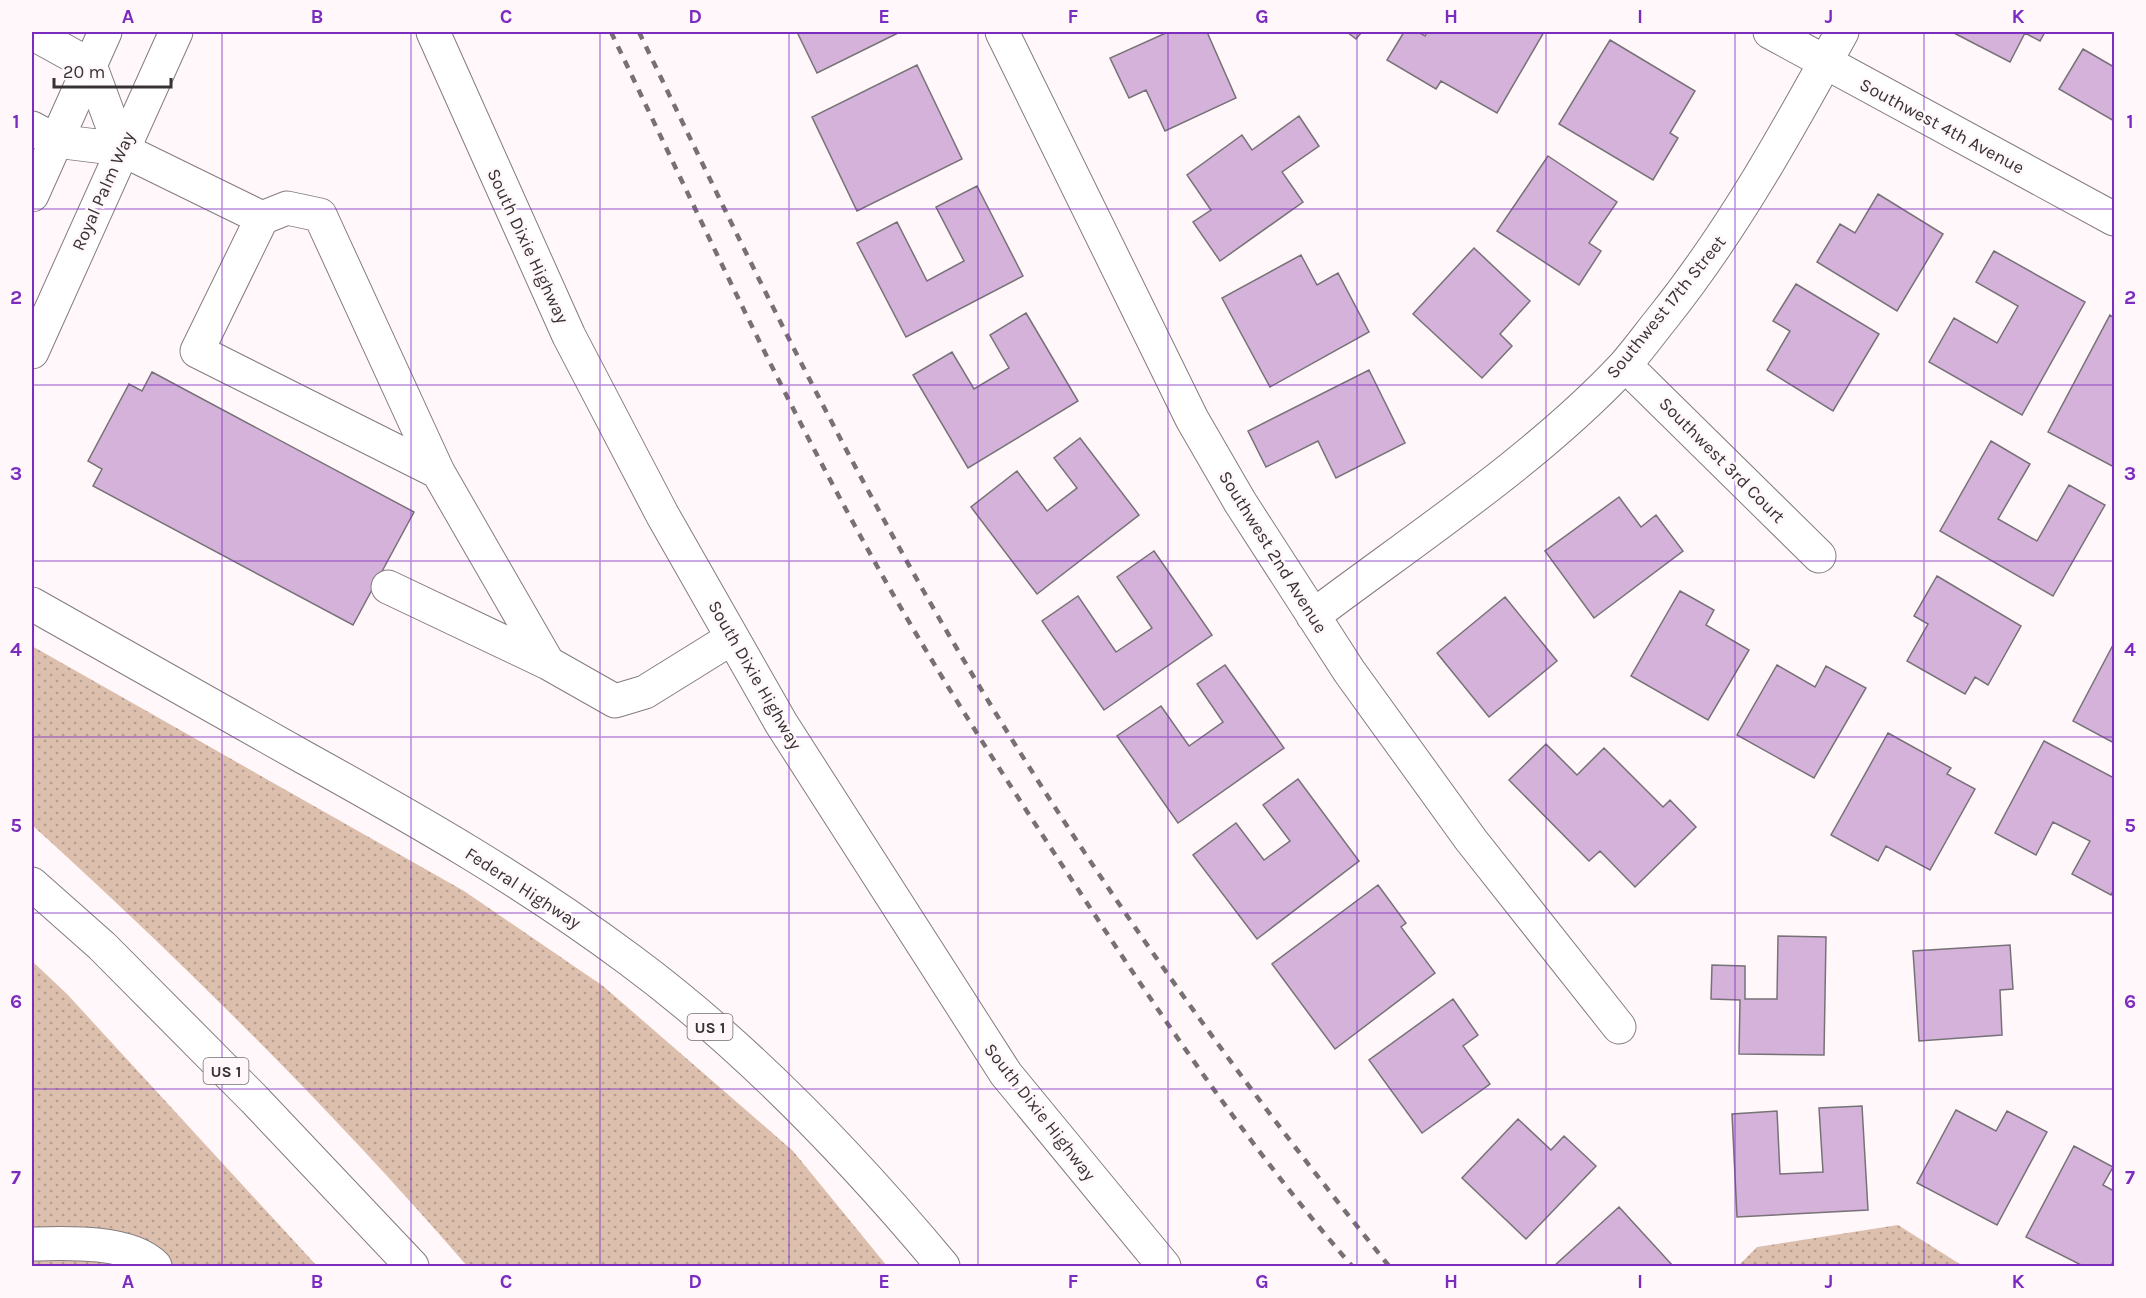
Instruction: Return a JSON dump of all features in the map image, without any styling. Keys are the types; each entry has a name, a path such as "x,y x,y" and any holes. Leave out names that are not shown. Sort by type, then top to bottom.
{"main road":[{"path":"32,195 44,134 90,65 105,32"},
{"name":"Royal Palm Way","path":"32,352 121,149 176,32"},
{"name":"South Dixie Highway","path":"433,32 569,336 662,514 780,723 1006,1074 1164,1266"},
{"name":"Southwest 2nd Avenue","path":"1002,32 1192,419 1240,502 1313,616 1471,840 1619,1027"},
{"name":"Southwest 4th Avenue","path":"1770,32 2115,219"},
{"name":"Southwest 17th Street","path":"1313,616 1504,472 1570,418 1625,365 1686,289 1732,224 1842,32"},
{"path":"32,33 90,65 121,149"},
{"path":"44,134 121,149 262,218"},
{"path":"438,472 197,351 262,218 287,208 320,215 438,472 548,663"},
{"name":"Southwest 3rd Court","path":"1625,365 1819,556"},
{"path":"388,586 548,663 615,701 645,692 732,638"},
{"name":"Federal Highway","path":"32,604 438,832 546,902 631,961 732,1045 808,1117 899,1213 943,1266"},
{"name":"US 1","path":"32,884 102,946 254,1099 412,1266"},
{"path":"32,1244 90,1242 125,1251 155,1266"}],"shaded area":[{"path":"32,646 464,891 603,986 793,1151 887,1266 467,1266 364,1151 256,1039 145,930 32,825"},
{"path":"32,961 67,994 317,1266 32,1266"},
{"path":"1898,1225 1963,1266 1738,1266 1757,1247"}],"building":[{"path":"797,32 900,32 817,73"},
{"path":"1168,32 1207,32 1236,98 1165,131 1146,90 1129,98 1110,58"},
{"path":"1347,32 1362,32 1356,39"},
{"path":"1404,32 1418,32 1425,36 1427,32 1544,32 1497,113 1441,81 1436,89 1387,60"},
{"path":"1952,32 2045,32 2040,41 2025,33 2010,62"},
{"path":"1610,40 1695,91 1670,133 1678,138 1653,180 1559,124"},
{"path":"2083,49 2114,67 2114,121 2059,89"},
{"path":"917,65 962,159 857,211 812,117"},
{"path":"1299,116 1319,146 1282,172 1303,202 1220,261 1193,222 1211,210 1187,175 1242,135 1252,150"},
{"path":"1548,156 1617,202 1589,243 1601,251 1579,285 1497,231"},
{"path":"977,186 1023,276 906,337 857,243 897,222 927,281 964,261 936,207"},
{"path":"1878,194 1943,234 1897,311 1817,262 1840,224 1855,233"},
{"path":"1474,248 1530,301 1500,334 1512,346 1482,378 1413,314"},
{"path":"1994,251 2085,302 2022,415 1929,362 1954,318 1997,343 2018,306 1976,282"},
{"path":"1301,255 1317,285 1338,273 1369,332 1270,387 1222,298"},
{"path":"1796,284 1879,334 1833,411 1767,370 1790,331 1773,321"},
{"path":"1026,313 1078,401 968,468 913,375 952,352 974,389 1009,368 990,335"},
{"path":"2110,315 2114,318 2114,467 2048,432"},
{"path":"1369,370 1405,443 1336,478 1318,441 1266,467 1248,431"},
{"path":"152,372 414,512 353,625 93,486 102,469 88,461 129,384 142,391"},
{"path":"1080,438 1139,515 1037,594 971,507 1017,471 1047,511 1077,488 1054,458"},
{"path":"1991,441 2030,464 1998,519 2037,541 2069,485 2105,505 2053,596 1940,531"},
{"path":"1619,497 1641,527 1656,515 1683,551 1594,618 1545,551"},
{"path":"1154,551 1212,635 1104,710 1042,621 1078,596 1116,652 1152,628 1117,577"},
{"path":"1937,576 2021,626 1988,685 1975,677 1965,694 1907,661 1928,624 1914,616"},
{"path":"1680,591 1714,610 1706,625 1749,650 1708,720 1631,676"},
{"path":"1505,597 1557,661 1489,717 1437,653"},
{"path":"2114,643 2114,743 2073,721"},
{"path":"1225,665 1284,748 1178,823 1117,736 1161,706 1189,746 1223,722 1197,684"},
{"path":"1777,665 1815,687 1826,666 1866,688 1814,778 1737,735"},
{"path":"1888,733 1951,768 1947,774 1975,789 1930,870 1886,846 1878,861 1831,835"},
{"path":"2044,741 2114,778 2114,889 2111,895 2072,874 2090,841 2053,822 2036,855 1995,833"},
{"path":"1546,744 1577,775 1604,748 1663,807 1670,800 1696,827 1635,887 1600,851 1589,861 1509,780"},
{"path":"1298,779 1359,861 1257,939 1193,855 1236,823 1264,860 1290,841 1263,805"},
{"path":"1378,885 1406,923 1401,927 1435,973 1335,1049 1272,964"},
{"path":"1778,936 1826,937 1824,1055 1739,1054 1740,1000 1711,999 1712,965 1745,966 1745,999 1777,999"},
{"path":"2010,945 2013,989 2000,990 2002,1035 1919,1041 1913,951"},
{"path":"1453,999 1478,1035 1463,1046 1490,1084 1422,1133 1369,1060"},
{"path":"1862,1106 1868,1210 1737,1217 1732,1114 1777,1111 1780,1174 1823,1172 1819,1108"},
{"path":"1956,1110 1996,1131 2007,1111 2047,1132 1997,1225 1917,1183"},
{"path":"1518,1119 1551,1150 1564,1136 1596,1166 1526,1239 1462,1178"},
{"path":"2074,1146 2113,1167 2103,1185 2114,1191 2114,1259 2111,1266 2083,1266 2026,1237"},
{"path":"1619,1207 1673,1266 1554,1266"}],"railway":[{"path":"611,32 822,465 938,670 1026,810 1181,1043 1281,1179 1352,1266"},
{"path":"639,32 815,389 877,507 991,706 1052,803 1181,993 1248,1085 1389,1266"}]}
